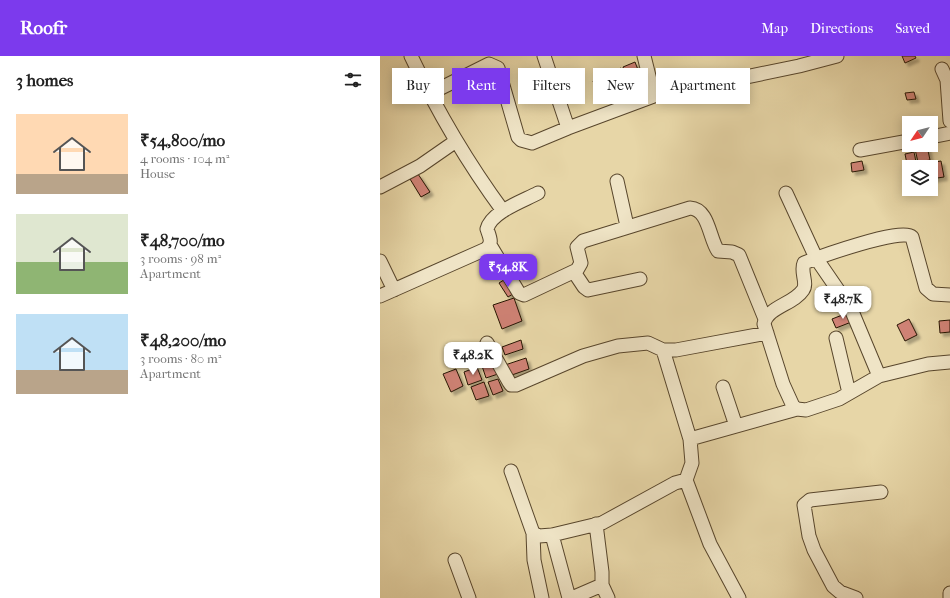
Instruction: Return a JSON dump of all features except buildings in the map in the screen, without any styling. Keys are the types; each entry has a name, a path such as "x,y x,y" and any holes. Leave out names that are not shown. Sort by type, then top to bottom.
{"street":[{"path":"411,56 417,68"},
{"path":"544,56 568,128"},
{"path":"644,56 654,96"},
{"path":"444,86 489,64 497,62 518,137 521,140 532,143 654,96 799,66 837,56"},
{"path":"946,73 950,121"},
{"path":"435,104 473,169 503,210"},
{"path":"938,136 950,133"},
{"path":"380,187 420,166 456,141"},
{"path":"860,150 902,142"},
{"path":"616,180 627,226"},
{"path":"538,193 503,210 488,226 490,245 521,294 524,295 574,272 581,263 577,250 578,244 583,241 627,226 690,208 699,209 718,251 722,253 732,252 739,255 765,319 767,333 784,384 793,406 797,409"},
{"path":"786,193 816,258 852,309 879,376"},
{"path":"765,319 771,313 788,303 803,291 805,287 802,266 804,263 880,238 909,234 913,240 926,288 933,294 950,295"},
{"path":"380,296 486,249 490,245"},
{"path":"380,261 394,290"},
{"path":"574,272 584,287 588,290 640,279"},
{"path":"487,343 509,382 516,385 583,356 618,346 648,343 663,350 676,350 767,333"},
{"path":"836,338 849,393"},
{"path":"663,350 690,439 692,463 686,480 710,544 739,598"},
{"path":"690,439 797,409 806,410 839,400 879,376 928,364 950,362"},
{"path":"723,387 736,426"},
{"path":"511,471 533,533 534,560 542,598"},
{"path":"533,533 539,536 552,535 602,523 674,483 686,480"},
{"path":"856,598 840,592 833,586 814,550 809,536 804,505 810,500 881,492"},
{"path":"596,524 602,572 602,585 608,598"},
{"path":"552,535 570,598 602,585"},
{"path":"455,560 468,598"},
{"path":"950,593 950,598"}]}
